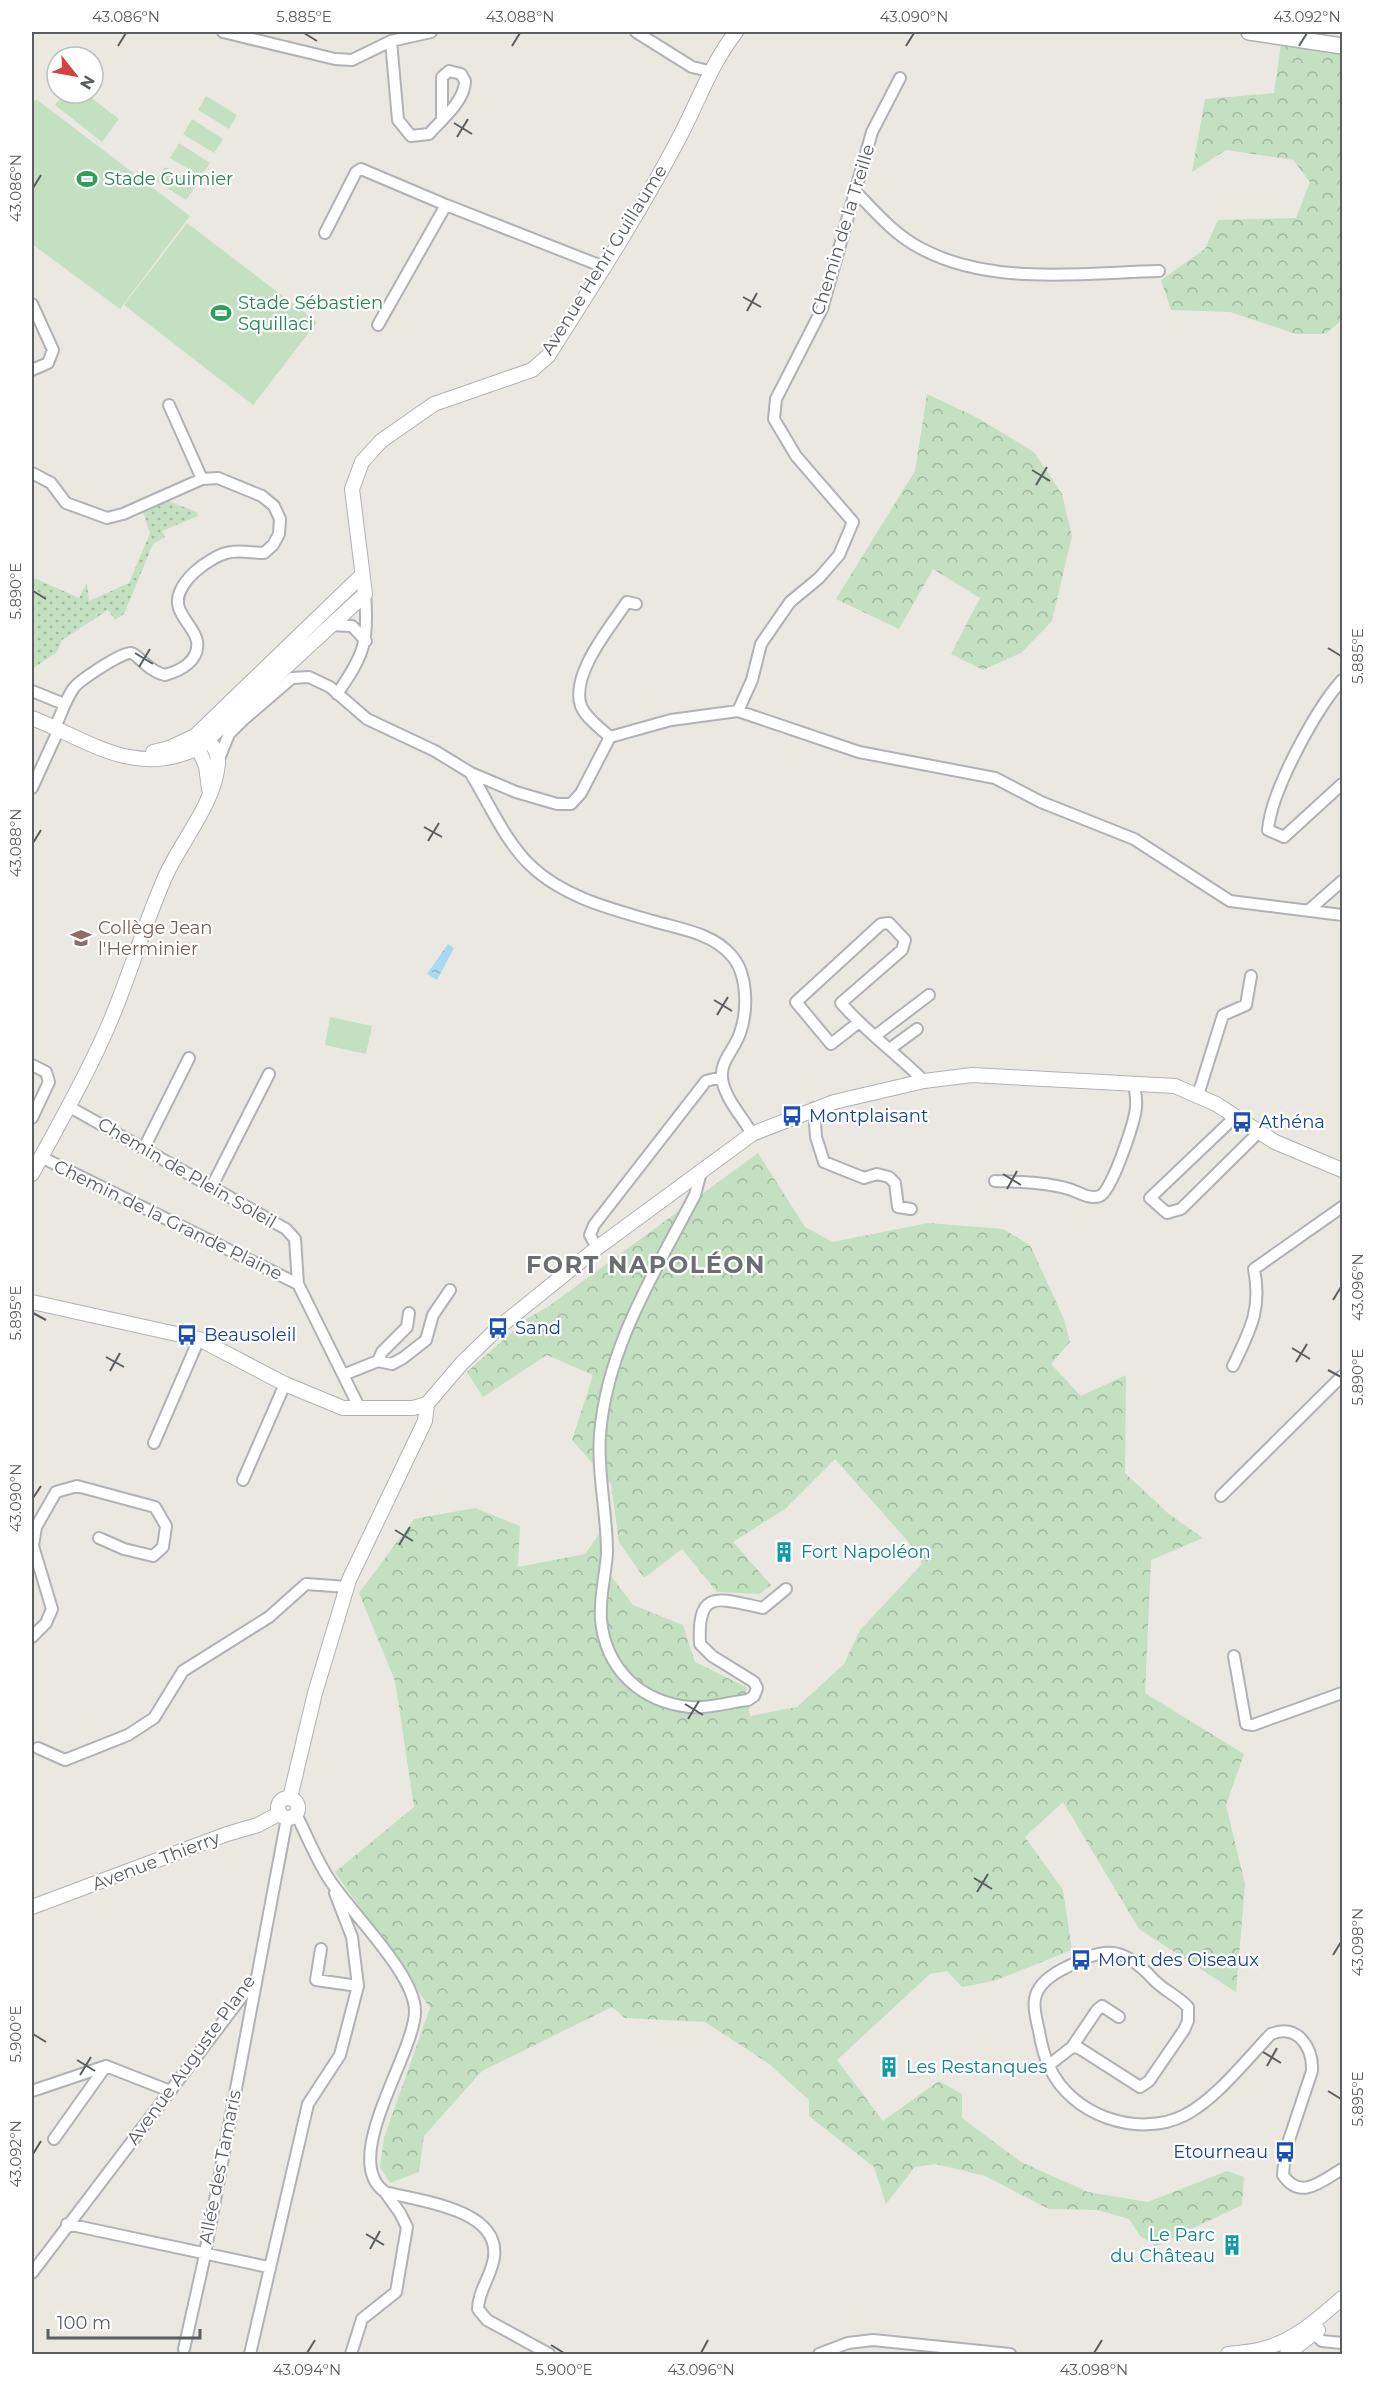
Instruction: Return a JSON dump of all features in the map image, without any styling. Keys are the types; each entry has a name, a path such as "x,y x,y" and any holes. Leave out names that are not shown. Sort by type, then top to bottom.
{"main road":[{"path":"1249,32 1314,34 1342,38"},
{"path":"1314,34 1342,46"}],"street":[{"path":"223,32 335,59 352,60 391,41 431,32"},
{"path":"636,32 692,67 709,71"},
{"name":"Avenue Henri Guillaume","path":"337,694 360,662 366,641 365,594 352,489 362,462 381,441 434,404 532,370 548,356 604,267 678,139 709,71 736,32"},
{"path":"391,41 398,120 411,136 429,134 441,120"},
{"name":"Chemin de la Treille","path":"738,711 752,680 761,644 790,602 819,578 839,555 853,522 796,456 774,419 776,399 822,309 872,132 900,78"},
{"path":"325,232 356,172 361,169 604,267"},
{"path":"856,192 884,221 921,249 971,269 1039,273 1159,271"},
{"path":"378,325 446,205"},
{"path":"32,304 53,350 48,363 32,370"},
{"path":"169,405 202,479"},
{"path":"32,473 51,483 66,502 107,518 202,479 218,478 262,496 274,506 280,519 279,534 273,545 264,553 231,552 203,566 183,583 177,595 179,608 197,641 195,654 188,665 165,675 153,672 129,653 120,656 75,686 64,704 57,728 32,788"},
{"path":"201,740 273,662 362,575"},
{"path":"32,718 125,758 141,760 173,757 201,740 365,594"},
{"path":"610,737 582,708 578,691 583,673 627,602 636,604"},
{"path":"328,625 352,626 366,641"},
{"path":"32,1174 110,1022 159,890 209,791 229,734 292,678 309,677 316,680 367,719 435,751 471,773 516,792 557,804 571,804 581,793 610,737 671,720 738,711 860,752 995,778 1041,802 1134,839 1230,901 1342,915"},
{"path":"1342,680 1313,718 1300,744 1269,814 1268,830 1284,837 1342,783"},
{"path":"32,691 64,704"},
{"path":"201,740 218,761"},
{"path":"201,740 209,791"},
{"path":"471,773 506,832 530,865 549,880 593,903 708,938 732,955 744,982 743,1023 740,1035 723,1065 722,1077 724,1088 752,1134"},
{"path":"1309,910 1342,881"},
{"path":"858,1023 831,1044 796,1002 881,924 889,923 905,940 902,950 841,1003 858,1023 891,1048 924,1081"},
{"path":"1198,1095 1223,1016 1246,1005 1251,976"},
{"path":"875,1036 929,995"},
{"path":"891,1048 917,1029"},
{"path":"144,1148 189,1058"},
{"path":"32,1065 46,1072 49,1083 32,1118"},
{"path":"211,1188 269,1074"},
{"path":"32,1302 199,1339 285,1384 343,1408 413,1408 427,1404 462,1363 498,1328 597,1248 752,1134 814,1108 924,1081 972,1075 1175,1086 1198,1095 1258,1133 1342,1170"},
{"path":"597,1248 590,1235 594,1226 706,1081 722,1077"},
{"path":"995,1181 1040,1184 1068,1188 1091,1197 1101,1196 1107,1191 1122,1156 1136,1108 1134,1084"},
{"name":"Chemin de Plein Soleil","path":"68,1106 286,1229 295,1239 298,1284"},
{"path":"814,1108 816,1137 824,1162 864,1178 877,1174 889,1177 895,1183 898,1207 911,1209"},
{"path":"1235,1117 1150,1197 1167,1213 1181,1209 1258,1133"},
{"name":"Chemin de la Grande Plaine","path":"41,1157 298,1284 360,1409"},
{"path":"701,1172 695,1195 618,1353 604,1405 600,1436 607,1553 601,1618 611,1660 634,1687 659,1700 692,1707 748,1700 754,1696 757,1688 754,1682 712,1656 700,1644 699,1618 704,1607 720,1599 763,1608 786,1589"},
{"path":"1233,1366 1248,1334 1258,1302 1254,1269 1342,1207"},
{"path":"343,1375 378,1361 392,1364 426,1340 433,1315 450,1290"},
{"path":"378,1361 382,1352 407,1328 409,1313"},
{"path":"154,1443 199,1339"},
{"path":"1221,1496 1342,1376"},
{"path":"243,1480 285,1384"},
{"path":"351,2355 362,2319 396,2292 407,2227 385,2192 377,2186 371,2176 370,2161 385,2100 414,2025 414,2001 405,1979 331,1881 281,1801 291,1798 315,1693 347,1587 425,1421 427,1404"},
{"path":"32,1637 46,1623 52,1609 33,1546 36,1527 56,1492 77,1486 155,1507 166,1526 163,1547 153,1556 124,1549 99,1538"},
{"path":"38,1748 65,1760 128,1735 154,1718 183,1671 269,1617 306,1584 347,1587"},
{"path":"1234,1656 1246,1724 1253,1725 1342,1694"},
{"name":"Avenue Thierry","path":"32,1907 227,1834 288,1815"},
{"name":"Avenue Auguste Plane","path":"32,2273 67,2224 255,1980 288,1815"},
{"path":"250,2355 268,2267 308,2104 340,2055 358,1986 352,1937 331,1881"},
{"path":"321,1949 315,1980 358,1986"},
{"path":"1072,2047 1079,2048 1135,2084 1145,2086 1184,2030 1190,2014 1184,2002 1152,1979 1143,1966 1126,1955 1108,1953 1081,1960 1052,1975 1036,1993 1034,2006 1048,2066 1070,2095 1098,2114 1118,2122 1162,2124 1187,2114 1201,2104 1271,2034 1279,2031 1288,2032 1307,2044 1311,2050 1312,2071 1285,2152 1283,2175 1296,2188 1304,2189 1342,2169"},
{"name":"Allée des Tamaris","path":"67,2224 205,2253 255,1980"},
{"path":"1048,2066 1072,2047 1076,2038 1102,2006 1119,2017"},
{"path":"54,2139 106,2066"},
{"path":"32,2091 106,2066 170,2091"},
{"path":"385,2192 461,2212 488,2230 492,2239 494,2258 478,2309 487,2320 549,2355"},
{"path":"184,2349 205,2253 268,2267"},
{"path":"1228,2355 1269,2347 1283,2341 1300,2332 1342,2298"},
{"path":"1287,2355 1342,2309"},
{"path":"1314,2334 1322,2341 1342,2343"},
{"path":"819,2355 848,2343 873,2340 1010,2355"}],"green space":[{"path":"1281,44 1342,55 1342,295 1340,296 1342,320 1325,334 1296,334 1230,312 1171,310 1161,280 1205,249 1218,220 1296,218 1310,182 1293,160 1226,150 1192,172 1205,99 1274,93"},
{"path":"206,96 237,115 229,129 198,110"},
{"name":"Stade Guimier","path":"36,99 190,216 120,309 32,244 32,104"},
{"path":"55,105 101,105 119,119 102,142"},
{"path":"192,119 223,139 214,153 183,134"},
{"path":"179,143 210,163 201,176 170,158"},
{"path":"165,167 195,187 186,200 156,181"},
{"name":"Stade Sébastien Squillaci","path":"187,223 317,322 253,405 124,305"},
{"path":"927,394 976,417 1034,452 1062,494 1072,536 1052,621 1021,653 983,670 951,654 980,598 933,569 899,629 836,599 915,471"},
{"path":"168,501 197,512 198,516 162,531 165,537 153,544 124,614 115,620 108,610 62,640 57,652 32,669 32,577 79,598 87,583 89,601 129,583 150,533 143,512"},
{"path":"330,1017 372,1026 366,1054 325,1045"},
{"path":"758,1153 805,1227 833,1242 928,1223 1003,1229 1030,1245 1064,1319 1070,1342 1051,1364 1081,1396 1126,1375 1125,1473 1169,1514 1203,1538 1151,1560 1145,1693 1244,1754 1226,1805 1245,1884 1236,1992 1139,1929 1063,1802 1025,1837 1063,1890 1072,1950 994,1981 962,1987 947,1971 930,1974 837,2060 883,2121 939,2081 962,2094 962,2118 1021,2162 1088,2192 1148,2202 1227,2171 1244,2177 1242,2205 1156,2246 1140,2236 1129,2219 1097,2210 1049,2209 985,2176 936,2164 915,2167 886,2204 874,2167 809,2116 809,2100 768,2063 705,2022 625,2018 612,2007 482,2071 424,2136 419,2172 390,2183 380,2167 384,2138 430,2008 335,1872 414,1807 395,1681 359,1593 414,1519 475,1508 520,1526 518,1567 585,1554 599,1534 603,1536 602,1564 633,1605 683,1625 695,1662 746,1687 750,1716 797,1707 844,1664 860,1630 922,1564 912,1546 835,1459 785,1509 733,1542 771,1585 760,1594 717,1592 682,1549 644,1578 619,1542 611,1484 572,1440 593,1375 547,1355 483,1397 467,1372 528,1318 549,1306"}],"water":[{"path":"448,944 454,948 437,980 427,974"}],"place":[{"name":"Stade Guimier","path":"87,179"},
{"name":"Stade Sébastien Squillaci","path":"221,313"},
{"name":"Collège Jean l'Herminier","path":"81,938"},
{"name":"Montplaisant","path":"792,1116"},
{"name":"Athéna","path":"1242,1122"},
{"name":"Sand","path":"498,1328"},
{"name":"Beausoleil","path":"187,1335"},
{"name":"Fort Napoléon","path":"784,1552"},
{"name":"Mont des Oiseaux","path":"1081,1960"},
{"name":"Les Restanques","path":"889,2067"},
{"name":"Etourneau","path":"1285,2152"},
{"name":"Le Parc du Château","path":"1232,2245"}],"district":[{"name":"FORT NAPOLÉON","path":"646,1265"}]}
